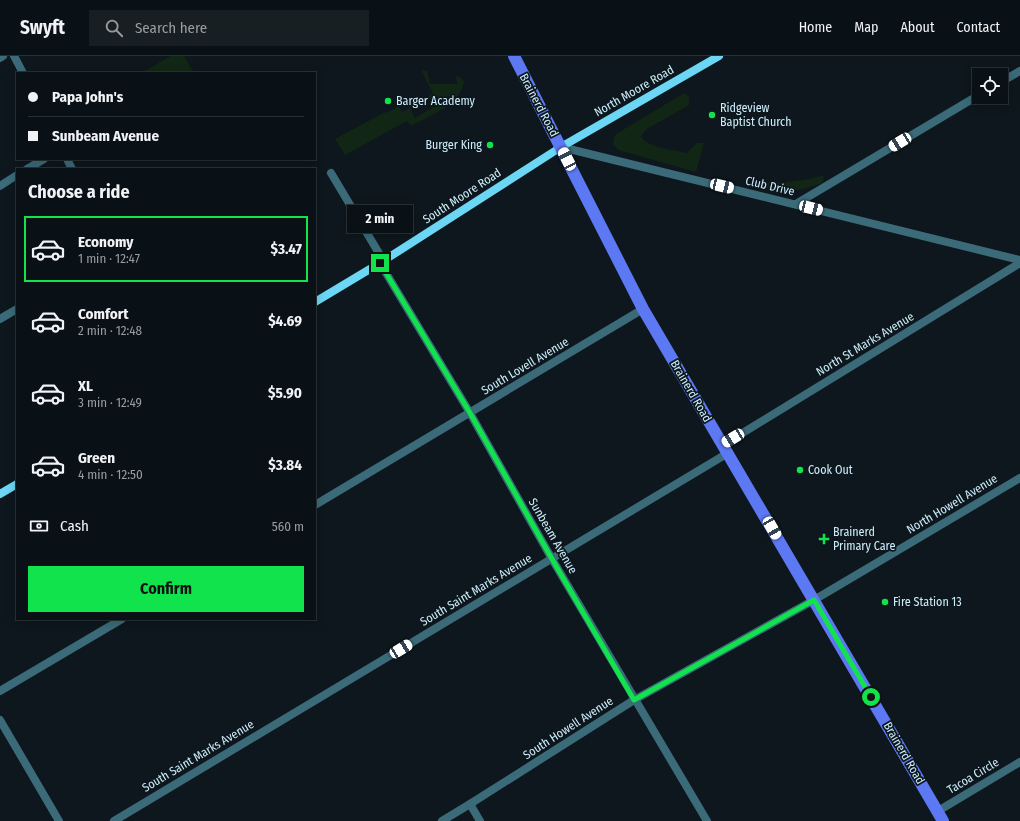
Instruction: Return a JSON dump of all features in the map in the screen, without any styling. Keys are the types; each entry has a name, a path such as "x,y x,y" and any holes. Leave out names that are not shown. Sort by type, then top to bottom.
{"main road":[{"name":"Brainerd Road","path":"514,56 643,309 940,816"},
{"name":"North Moore Road","path":"561,147 719,56"},
{"name":"South Moore Road","path":"316,301 382,262 561,147"},
{"path":"0,494 16,485"}],"street":[{"path":"14,56 22,72"},
{"path":"1008,78 1020,71"},
{"path":"796,204 972,99"},
{"name":"Club Drive","path":"561,147 796,204 1020,262"},
{"path":"29,168 42,160"},
{"name":"Sunbeam Avenue","path":"331,173 470,413 552,559 634,700 707,821"},
{"path":"0,186 16,176"},
{"name":"North St Marks Avenue","path":"725,449 1020,262"},
{"name":"South Lovell Avenue","path":"316,504 643,309"},
{"path":"0,319 16,310"},
{"name":"South Saint Marks Avenue","path":"114,821 552,559 725,449"},
{"name":"North Howell Avenue","path":"814,600 1020,478"},
{"name":"South Howell Avenue","path":"442,821 634,700 814,600"},
{"path":"0,691 120,620"},
{"path":"0,720 59,821"},
{"name":"Tacoa Circle","path":"940,816 1020,762"},
{"path":"470,804 480,821"}],"green space":[{"path":"171,56 184,56 193,72 143,72"},
{"path":"421,70 427,71 430,84 457,84 456,75 460,77 464,82 461,90 450,104 435,114 411,126 407,121 345,155 335,139 399,106 402,112 410,108 415,118 434,107 428,96 433,93"},
{"path":"684,93 689,97 689,105 647,129 641,136 644,140 655,146 687,153 697,143 704,143 696,172 618,150 613,144 616,134"},
{"path":"824,175 822,183 804,189 781,191 755,186 758,182 791,182"}],"place":[{"name":"Barger Academy","path":"388,101"},
{"name":"Ridgeview Baptist Church","path":"712,115"},
{"name":"Burger King","path":"490,145"},
{"name":"Cook Out","path":"800,470"},
{"name":"Brainerd Primary Care","path":"824,539"},
{"name":"Fire Station 13","path":"885,602"}],"route":[{"path":"380,263 470,413 552,559 634,700 814,600 871,697"}]}
